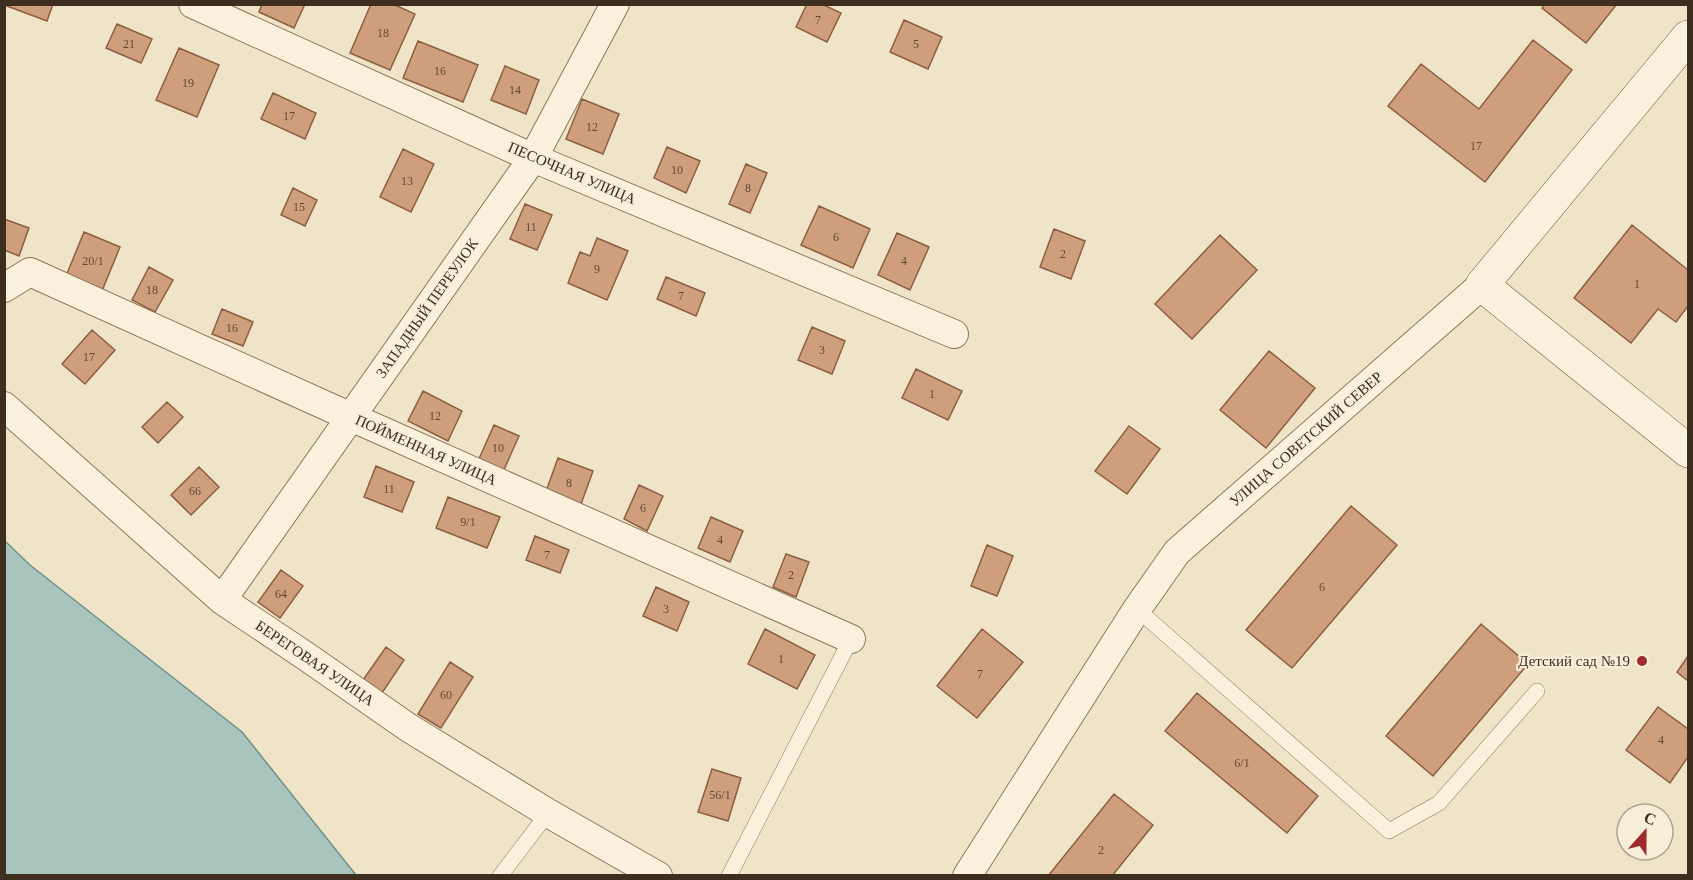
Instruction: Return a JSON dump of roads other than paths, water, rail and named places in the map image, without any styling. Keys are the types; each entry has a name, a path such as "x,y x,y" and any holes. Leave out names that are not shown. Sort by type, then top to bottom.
{"street":[{"name":"ПЕСОЧНАЯ УЛИЦА","path":"193,4 533,158 954,334"},
{"name":"ЗАПАДНЫЙ ПЕРЕУЛОК","path":"222,600 533,158 615,4"},
{"name":"УЛИЦА СОВЕТСКИЙ СЕВЕР","path":"967,876 1137,609 1177,552 1482,285 1689,37"},
{"name":"ПОЙМЕННАЯ УЛИЦА","path":"4,288 30,272 851,639"},
{"path":"1482,285 1689,451"},
{"name":"БЕРЕГОВАЯ УЛИЦА","path":"4,406 222,600 409,728 548,813 658,876"}],"lane":[{"path":"1137,609 1389,831 1439,803 1537,691"},
{"path":"729,876 851,639"},
{"path":"501,876 548,813"}],"water":[{"path":"4,540 30,565 242,732 356,875 5,875"}],"place":[{"name":"Детский сад №19","path":"1642,661"}]}
